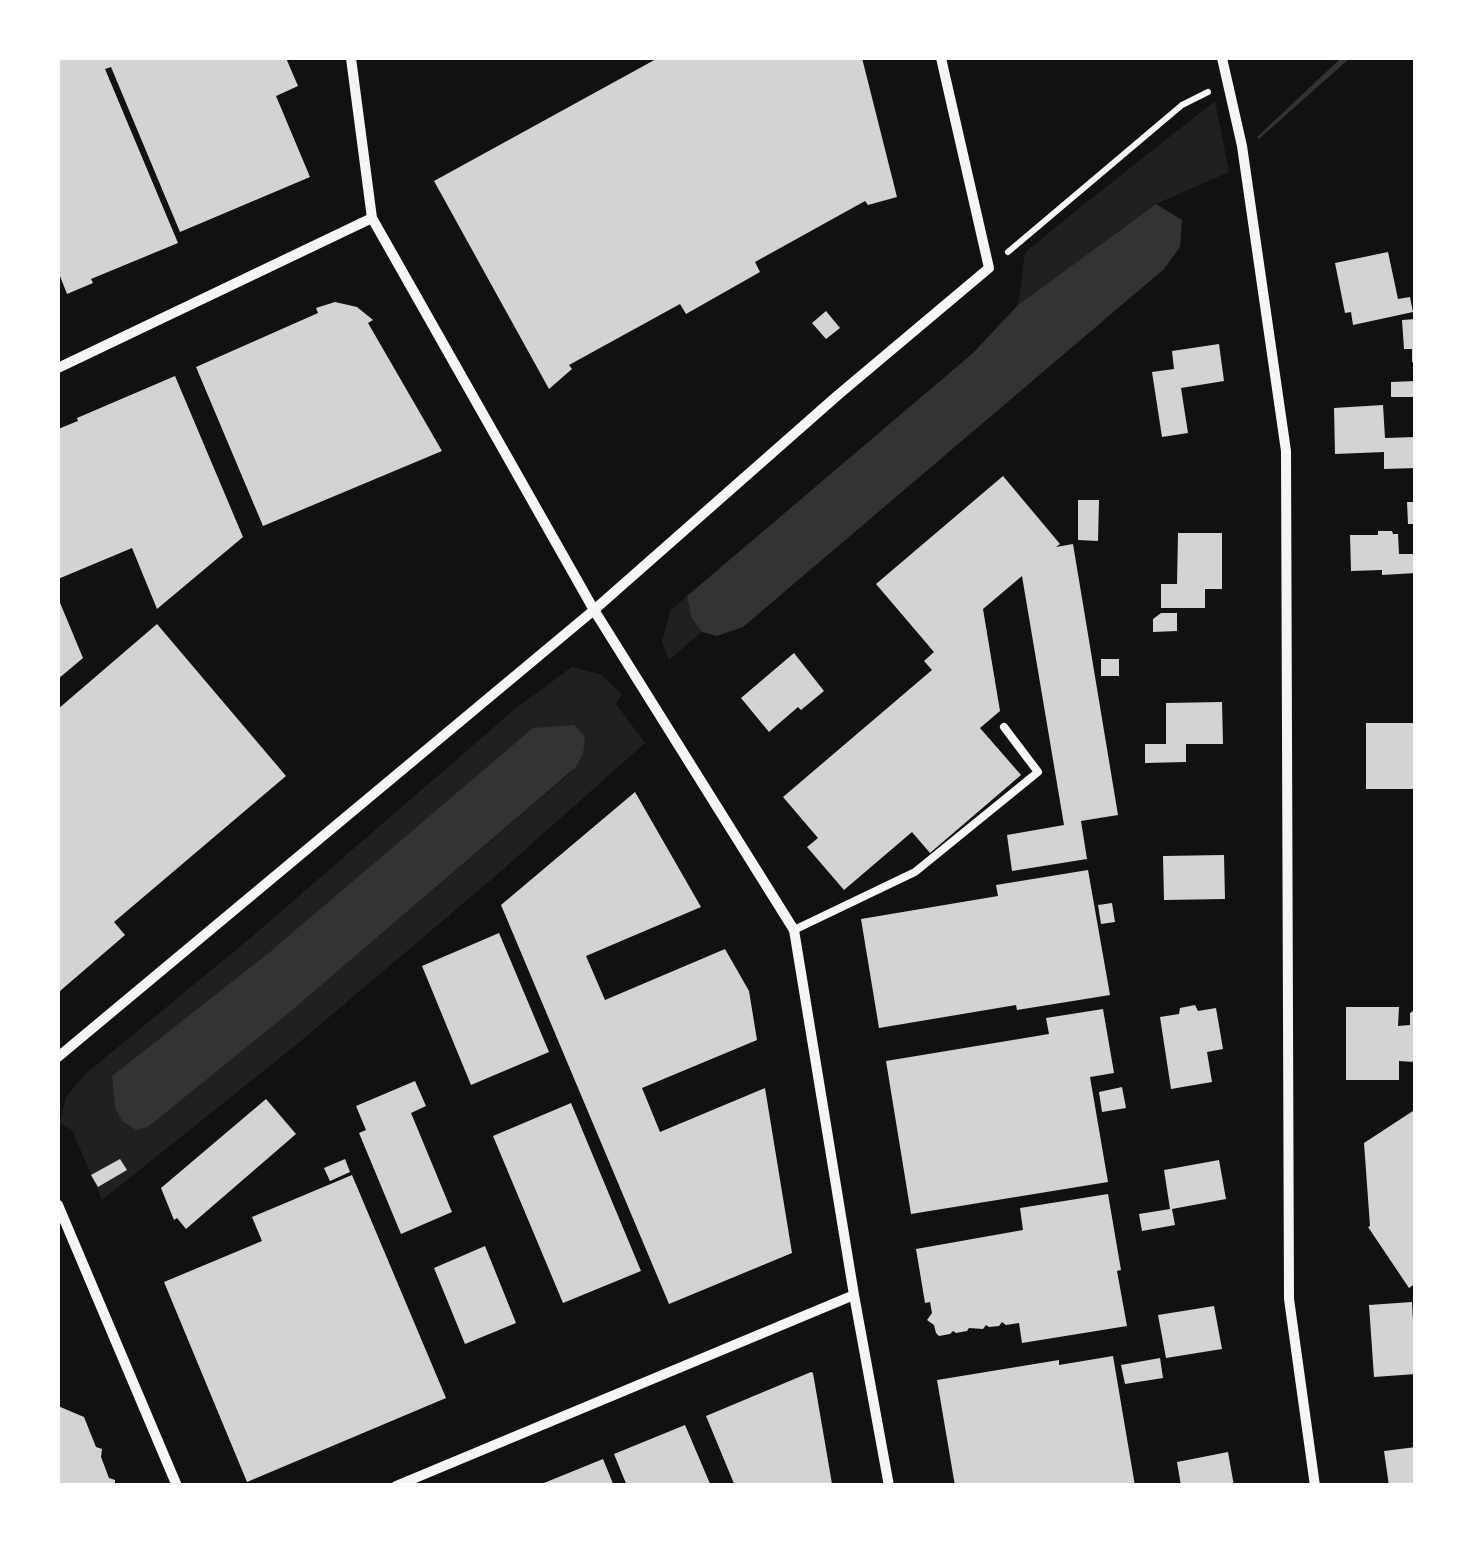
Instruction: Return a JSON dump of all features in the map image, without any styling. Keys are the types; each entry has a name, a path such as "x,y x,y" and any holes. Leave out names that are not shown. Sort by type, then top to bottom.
{"street":[{"path":"351,58 372,218 594,610 794,930 889,1486"},
{"path":"58,1057 594,610 838,395 990,268 941,58"},
{"path":"1222,58 1242,146 1286,452 1290,1298 1314,1486"},
{"path":"58,368 372,218"},
{"path":"58,1206 177,1486"},
{"path":"396,1486 854,1295"}],"lane":[{"path":"794,930 915,872 1038,772 1004,727"}],"path":[{"path":"990,268 1182,105 1228,83"}],"shaded area":[{"path":"1341,58 1350,58 1257,137"},
{"path":"1215,101 1229,172 1156,204 1018,305 1025,253"},
{"path":"1156,204 1182,220 1180,247 1164,269 743,627 717,636 702,632 691,617 687,596 973,353 1018,305"},
{"path":"687,596 691,617 702,632 669,660 662,642 670,611"},
{"path":"572,667 600,674 622,694 616,704 645,743 296,1045 102,1200 72,1130 60,1123 66,1097 84,1075 248,940 515,709","holes":["575,769 290,1012 148,1127 136,1130 112,1076 271,951"]},
{"path":"574,725 585,737 583,754 575,768 290,1012 148,1127 136,1130 122,1121 115,1107 112,1076 271,951 533,728"}],"building":[{"path":"58,58 286,58 298,86 276,96 310,177 180,232 111,67 105,69 178,243 91,279 93,283 67,294 58,271"},
{"path":"658,58 862,58 897,197 868,205 865,201 755,262 760,272 686,314 680,304 569,365 572,369 549,389 434,181"},
{"path":"1388,252 1398,299 1410,297 1413,312 1353,325 1351,312 1345,313 1335,263"},
{"path":"335,302 357,307 373,320 368,323 442,451 263,526 196,367"},
{"path":"826,311 840,328 826,339 812,323"},
{"path":"1416,319 1416,362 1412,362 1412,349 1404,349 1402,320"},
{"path":"1219,344 1224,381 1181,388 1188,433 1162,437 1152,372 1174,369 1172,351"},
{"path":"175,376 243,537 157,609 132,548 58,579 58,429"},
{"path":"1416,381 1416,397 1391,397 1391,382"},
{"path":"1383,405 1385,438 1416,437 1416,468 1384,469 1384,452 1335,454 1334,408"},
{"path":"1003,476 1060,544 1056,547 1073,544 1118,815 1081,821 1087,859 1012,871 1007,835 1064,825 1022,576 983,609 1000,711 980,728 1021,775 930,853 912,832 844,890 807,847 818,838 783,797 932,670 924,661 934,652 876,584"},
{"path":"1078,500 1099,500 1098,541 1078,540"},
{"path":"1407,502 1416,502 1416,524 1408,524"},
{"path":"1378,531 1398,534 1399,554 1416,554 1416,573 1382,575 1382,570 1351,571 1350,535 1378,535"},
{"path":"1178,533 1222,533 1222,589 1205,589 1205,608 1161,608 1161,584 1177,584"},
{"path":"58,598 83,658 58,679"},
{"path":"1161,613 1177,613 1177,631 1153,632 1153,619"},
{"path":"157,624 286,776 114,922 125,935 60,991 58,709"},
{"path":"794,653 824,691 769,732 741,698"},
{"path":"1101,659 1119,659 1119,676 1101,676"},
{"path":"1222,702 1223,744 1186,744 1186,762 1145,763 1145,744 1166,744 1166,703"},
{"path":"1366,723 1414,723 1414,789 1366,789"},
{"path":"635,792 701,907 586,956 605,1000 725,949 749,991 757,1040 642,1088 660,1132 765,1088 792,1253 669,1304 501,905"},
{"path":"1224,855 1225,899 1164,900 1163,856"},
{"path":"1088,870 1110,995 1017,1010 1016,1005 879,1028 861,919 998,896 996,885"},
{"path":"1112,903 1115,922 1101,924 1098,905"},
{"path":"499,933 549,1052 471,1085 422,966"},
{"path":"1195,1005 1198,1011 1216,1008 1223,1049 1207,1052 1212,1082 1171,1089 1160,1017 1179,1014 1180,1008"},
{"path":"1346,1007 1399,1007 1398,1026 1410,1025 1410,1013 1416,1009 1414,1062 1399,1061 1399,1080 1346,1080"},
{"path":"1103,1009 1114,1073 1090,1077 1108,1182 911,1214 886,1061 1049,1034 1046,1018"},
{"path":"415,1081 426,1106 411,1113 452,1212 401,1234 359,1133 366,1130 356,1106"},
{"path":"1122,1087 1126,1108 1102,1112 1099,1092"},
{"path":"266,1099 296,1134 186,1229 177,1218 174,1220 161,1188"},
{"path":"571,1103 641,1271 563,1303 493,1136"},
{"path":"1416,1109 1416,1283 1409,1288 1368,1227 1364,1143"},
{"path":"120,1159 127,1170 98,1187 91,1175"},
{"path":"345,1159 350,1172 330,1181 324,1168"},
{"path":"1219,1160 1226,1199 1172,1209 1175,1225 1142,1231 1139,1214 1170,1209 1164,1170"},
{"path":"352,1175 446,1398 247,1482 164,1282 262,1241 252,1217"},
{"path":"1108,1194 1127,1326 1022,1343 1019,1323 1002,1322 999,1326 986,1325 983,1329 969,1328 939,1336 936,1333 927,1320 932,1313 930,1302 925,1303 916,1249 1023,1230 1020,1208"},
{"path":"485,1246 516,1323 465,1344 434,1268"},
{"path":"1412,1302 1416,1374 1374,1377 1369,1305"},
{"path":"1214,1306 1222,1349 1166,1358 1158,1315"},
{"path":"1113,1356 1135,1486 955,1486 937,1380 1059,1360 1059,1365"},
{"path":"1160,1358 1163,1378 1125,1384 1121,1365"},
{"path":"811,1372 832,1484 735,1486 706,1416"},
{"path":"58,1406 84,1417 96,1447 102,1449 101,1457 115,1486 58,1486"},
{"path":"685,1425 711,1486 627,1486 614,1454"},
{"path":"1416,1447 1416,1486 1389,1486 1384,1451"},
{"path":"1228,1452 1234,1486 1181,1486 1177,1462"},
{"path":"603,1459 614,1486 539,1486 539,1485"}]}
